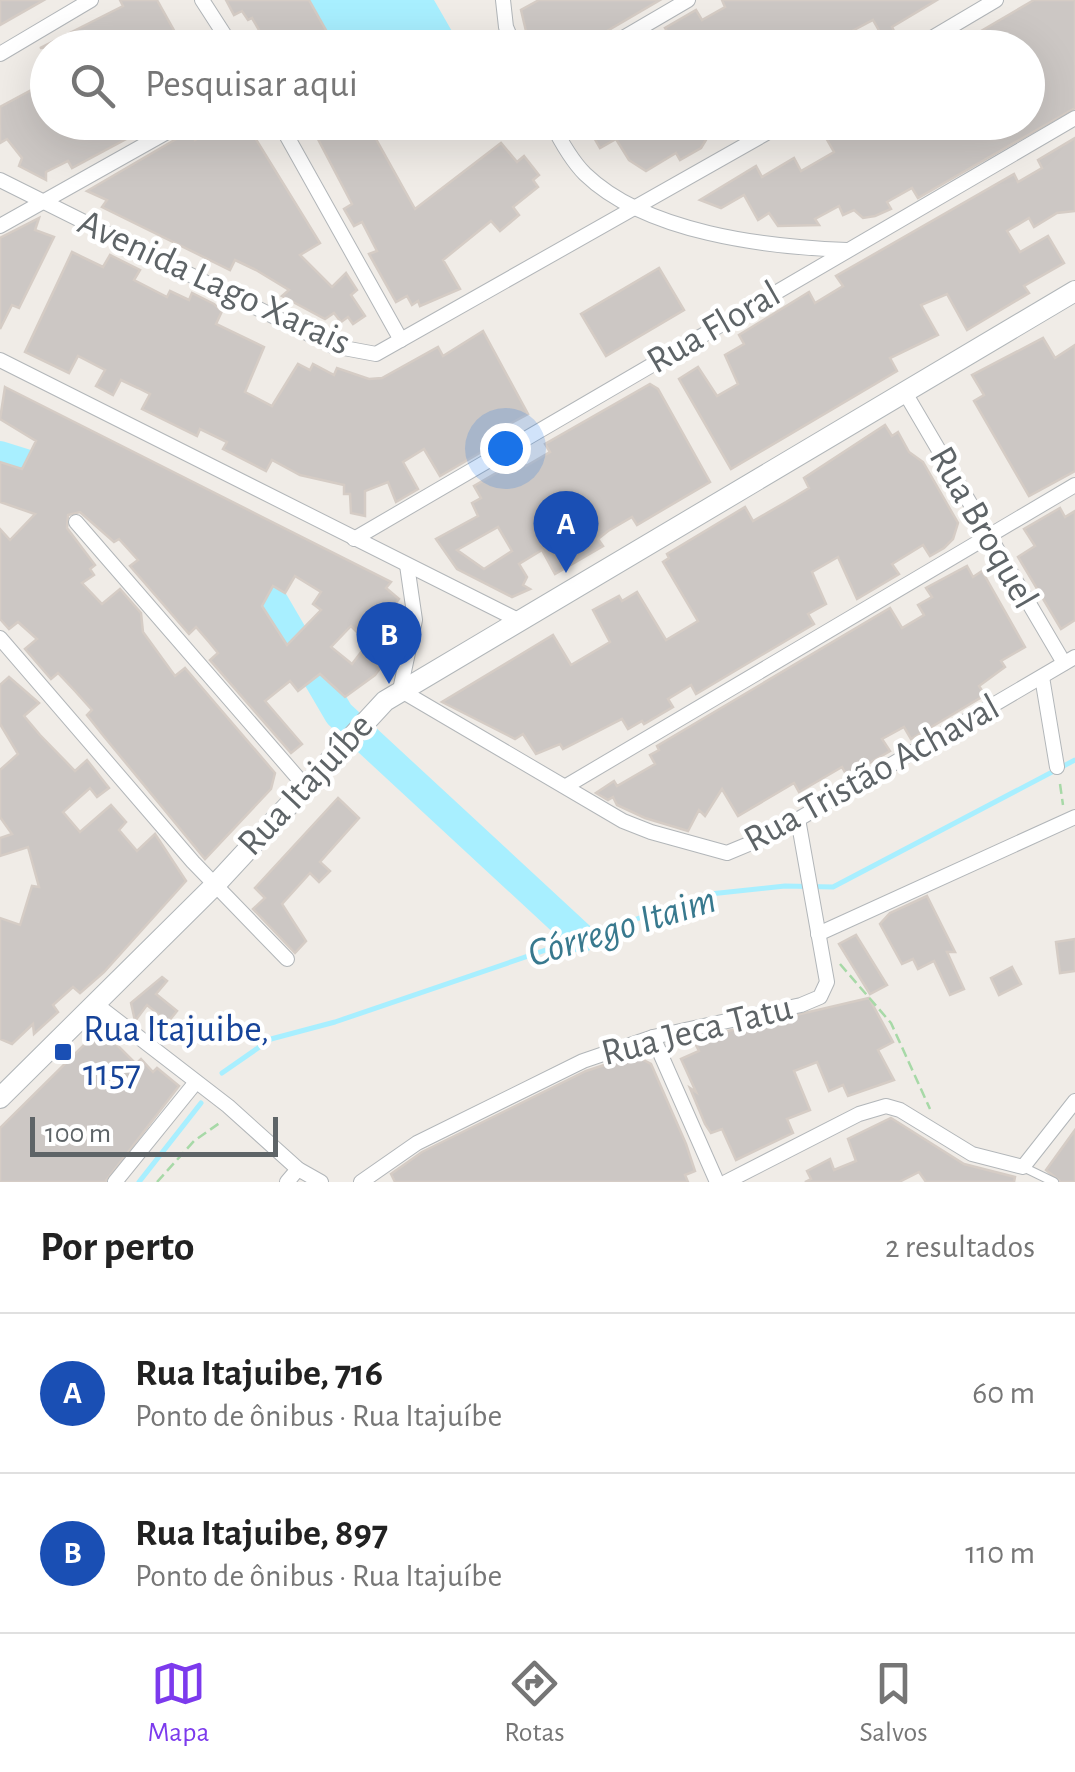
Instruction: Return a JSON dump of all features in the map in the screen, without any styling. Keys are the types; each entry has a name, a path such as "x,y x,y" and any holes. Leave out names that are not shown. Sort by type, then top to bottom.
{"main road":[{"name":"Rua Itajuíbe","path":"0,1098 216,884 373,711 400,690 1075,291"}],"street":[{"path":"40,30 90,0"},
{"path":"202,0 221,30"},
{"path":"503,0 507,30"},
{"path":"637,30 688,0"},
{"path":"945,30 996,0"},
{"path":"0,54 30,36"},
{"name":"Rua Floral","path":"1045,135 1075,118"},
{"path":"0,226 152,140"},
{"path":"288,140 400,340"},
{"path":"563,140 585,174 638,209 712,233 782,248 848,250"},
{"name":"Avenida Lago Xarais","path":"0,180 333,346 376,354 755,140"},
{"name":"Rua Floral","path":"354,539 1037,140"},
{"path":"0,360 516,619"},
{"name":"Rua Broquel","path":"904,391 987,537 1069,660"},
{"path":"568,785 1075,485"},
{"path":"76,522 304,785"},
{"path":"400,690 415,620 407,565"},
{"path":"0,638 287,959"},
{"name":"Rua Tristão Achaval","path":"400,690 624,821 714,853 735,852 798,819 1069,660"},
{"path":"1042,677 1057,768"},
{"path":"819,937 1075,817"},
{"name":"Rua Jeca Tatu","path":"362,1182 392,1157 434,1134 583,1061 653,1037 815,1000 827,986 798,819"},
{"path":"97,1005 298,1168 321,1182"},
{"path":"653,1037 717,1182"},
{"path":"116,1182 198,1084"},
{"path":"726,1182 872,1109 900,1110 972,1154 1023,1167 1075,1100"},
{"path":"287,1182 298,1168"}],"lane":[{"path":"1023,1167 1054,1182"}],"path":[{"path":"1057,768 1062,801"},
{"path":"819,937 891,1024 942,1136"},
{"path":"157,1182 194,1141 231,1110"}],"water":[{"path":"292,0 434,0 451,30 312,30"}],"building":[{"path":"0,0 44,0 0,25"},
{"path":"120,0 157,0 174,30 76,30 123,6"},
{"path":"226,0 309,0 326,30 259,30 242,11 234,15"},
{"path":"539,0 660,0 609,30 526,30 521,10"},
{"path":"722,0 937,0 892,27 894,30 879,30 873,20 854,30 665,28 696,10 702,20 725,7"},
{"path":"1034,0 1075,0 1075,108 1045,125 1045,30 983,30"},
{"path":"30,91 30,140 124,140 72,168 68,161 46,172 46,180 19,166 22,158 7,139 0,143 0,107"},
{"path":"1075,138 1075,211 1057,213 1034,227 1029,218 1007,231 1020,252 1048,236 1064,263 1024,286 1029,293 967,330 947,294 921,305 938,335 890,358 897,371 731,469 679,379 698,367 717,396 738,384 725,355 744,344 739,335 809,292 815,303 843,286 836,276 1014,174 1018,182 1042,168 1038,160"},
{"path":"175,140 256,140 320,243 300,255 332,287 346,273 357,290 351,295 365,316 353,324 348,317 341,322 334,313 325,319 282,296 289,290 256,270 235,260 230,270 102,207 107,200 87,191"},
{"path":"318,140 377,140 415,209 501,143 517,162 524,156 539,175 533,180 538,187 513,207 519,215 500,231 491,221 443,260 460,289 420,306 418,301 412,305 407,296 396,302 369,254 377,251 362,222 354,226 344,209 352,204"},
{"path":"595,140 614,140 600,148"},
{"path":"617,140 706,140 701,148 680,160 676,153 646,171 629,160"},
{"path":"827,140 1019,140 918,198 912,188 887,202 891,209 875,216 863,218 854,210 843,215 839,206 815,219 819,225 778,226 769,213 758,220 744,195 721,208 700,200 756,166 762,177 794,158 801,171 834,152"},
{"path":"39,218 35,230 54,237 19,308 12,305 0,329 0,238"},
{"path":"72,252 103,267 110,255 140,270 134,280 167,297 170,291 189,300 192,293 214,304 222,311 216,324 264,347 245,392 272,406 298,364 310,370 313,364 334,375 337,368 369,379 382,378 438,347 443,356 483,331 528,414 504,427 509,436 440,476 424,449 403,462 418,489 396,502 388,482 365,491 365,516 351,513 350,494 344,494 344,485 300,475 272,460 266,471 223,449 227,442 200,429 197,436 142,409 150,394 138,388 121,380 113,395 96,386 105,370 78,356 69,373 25,352"},
{"path":"659,268 684,310 606,356 581,314"},
{"path":"1043,338 1055,358 1075,345 1075,471 1029,496 974,401 984,395 972,375"},
{"path":"650,384 658,389 710,482 637,525 632,517 608,531 598,539 603,546 555,574 542,550 519,564 527,577 523,585 530,589 512,597 457,569 436,539 478,516 472,503 481,498 474,486 522,458 526,466 550,452 545,444","holes":["498,527 512,551 484,569 457,550"]},
{"path":"5,387 391,582 386,588 399,599 389,612 403,627 399,642 375,675 345,697 320,674 298,691 290,681 265,701 302,744 291,753 210,660 218,653 209,642 196,627 189,634 130,566 138,560 119,539 114,542 80,512 68,515 67,528 95,565 90,569 94,575 82,583 102,604 120,589 141,613 143,632 175,676 185,668 275,773 271,789 205,859 87,715 92,710 58,673 51,679 25,649 37,639 18,622 9,629 0,619 0,529 10,540 35,514 0,502 0,462 22,469 36,441 0,419","holes":["295,576 321,592 313,604 321,610 287,645 262,606 273,586 285,593","351,626 368,643 352,664 331,647"]},
{"path":"885,425 892,436 898,432 909,452 923,462 958,523 953,539 944,548 930,556 923,545 892,564 899,574 857,599 838,557 812,572 826,604 808,614 814,624 696,694 691,685 668,699 673,707 644,724 642,721 628,729 622,719 563,749 560,744 536,754 523,734 515,739 442,702 553,635 571,665 610,642 593,610 619,596 622,601 637,592 666,640 698,621 663,562 669,558 667,554 745,507 753,521 786,502 809,488 804,478"},
{"path":"1060,508 1065,517 1075,511 1075,620 1061,629 1018,557 1035,546 1024,529"},
{"path":"967,566 973,577 982,571 1025,647 1001,661 1005,667 979,686 985,695 911,739 904,727 882,739 890,751 847,776 842,767 799,792 794,783 738,816 722,789 705,816 699,810 688,831 645,818 617,805 613,797 608,800 596,793 655,764 650,755 659,750 657,746 890,608 902,628 924,615 918,605 932,597 926,588"},
{"path":"9,677 39,703 24,716 40,735 75,771 87,760 109,788 97,797 90,788 63,812 80,832 111,805 126,822 119,830 137,851 155,834 186,881 104,972 80,993 73,987 53,1005 58,1012 34,1034 33,1024 12,1044 0,1039 0,918 20,925 32,886 39,887 28,847 0,856 0,838 12,834 0,817 0,770 18,754 0,724 0,685"},
{"path":"338,798 359,818 320,862 330,871 319,882 310,873 282,904 306,941 295,953 253,909 265,898 255,888"},
{"path":"927,896 955,952 947,952 964,989 950,995 934,961 918,969 913,959 902,964 880,924 890,913"},
{"path":"856,935 887,985 870,994 839,944"},
{"path":"1075,939 1075,971 1060,973 1056,942"},
{"path":"1012,967 1021,984 999,995 991,978"},
{"path":"162,977 167,981 156,994 177,1011 168,1022 147,1005 135,1021 131,1003"},
{"path":"869,998 893,1042 878,1050 894,1080 848,1096 843,1085 829,1091 817,1062 794,1071 810,1110 787,1119 793,1133 736,1160 722,1129 711,1133 705,1124 690,1088 696,1092 681,1059 699,1051 693,1039"},
{"path":"98,1031 121,1037 114,1042 136,1064 141,1059 153,1072 157,1068 179,1086 105,1182 0,1182 0,1128"},
{"path":"634,1055 651,1064 686,1144 695,1171 685,1175 688,1182 395,1182 391,1174 422,1152 586,1071"},
{"path":"891,1118 964,1164 1015,1177 1014,1182 926,1182 919,1172 899,1182 805,1182 811,1179 807,1171 830,1159 834,1170 856,1161 848,1139"},
{"path":"1075,1130 1075,1182 1061,1182 1046,1170"}],"waterway":[{"path":"0,456 64,476"},
{"path":"240,566 270,596 339,714 581,938"},
{"name":"Córrego Itaim","path":"222,1073 271,1039 335,1022 710,894 785,886 833,887 1075,760"},
{"path":"139,1182 201,1103"}],"place":[{"name":"Rua Itajuibe, 716","path":"566,573"},
{"name":"Rua Itajuibe, 897","path":"389,684"},
{"name":"Rua Itajuibe, 1157","path":"63,1052"}]}
